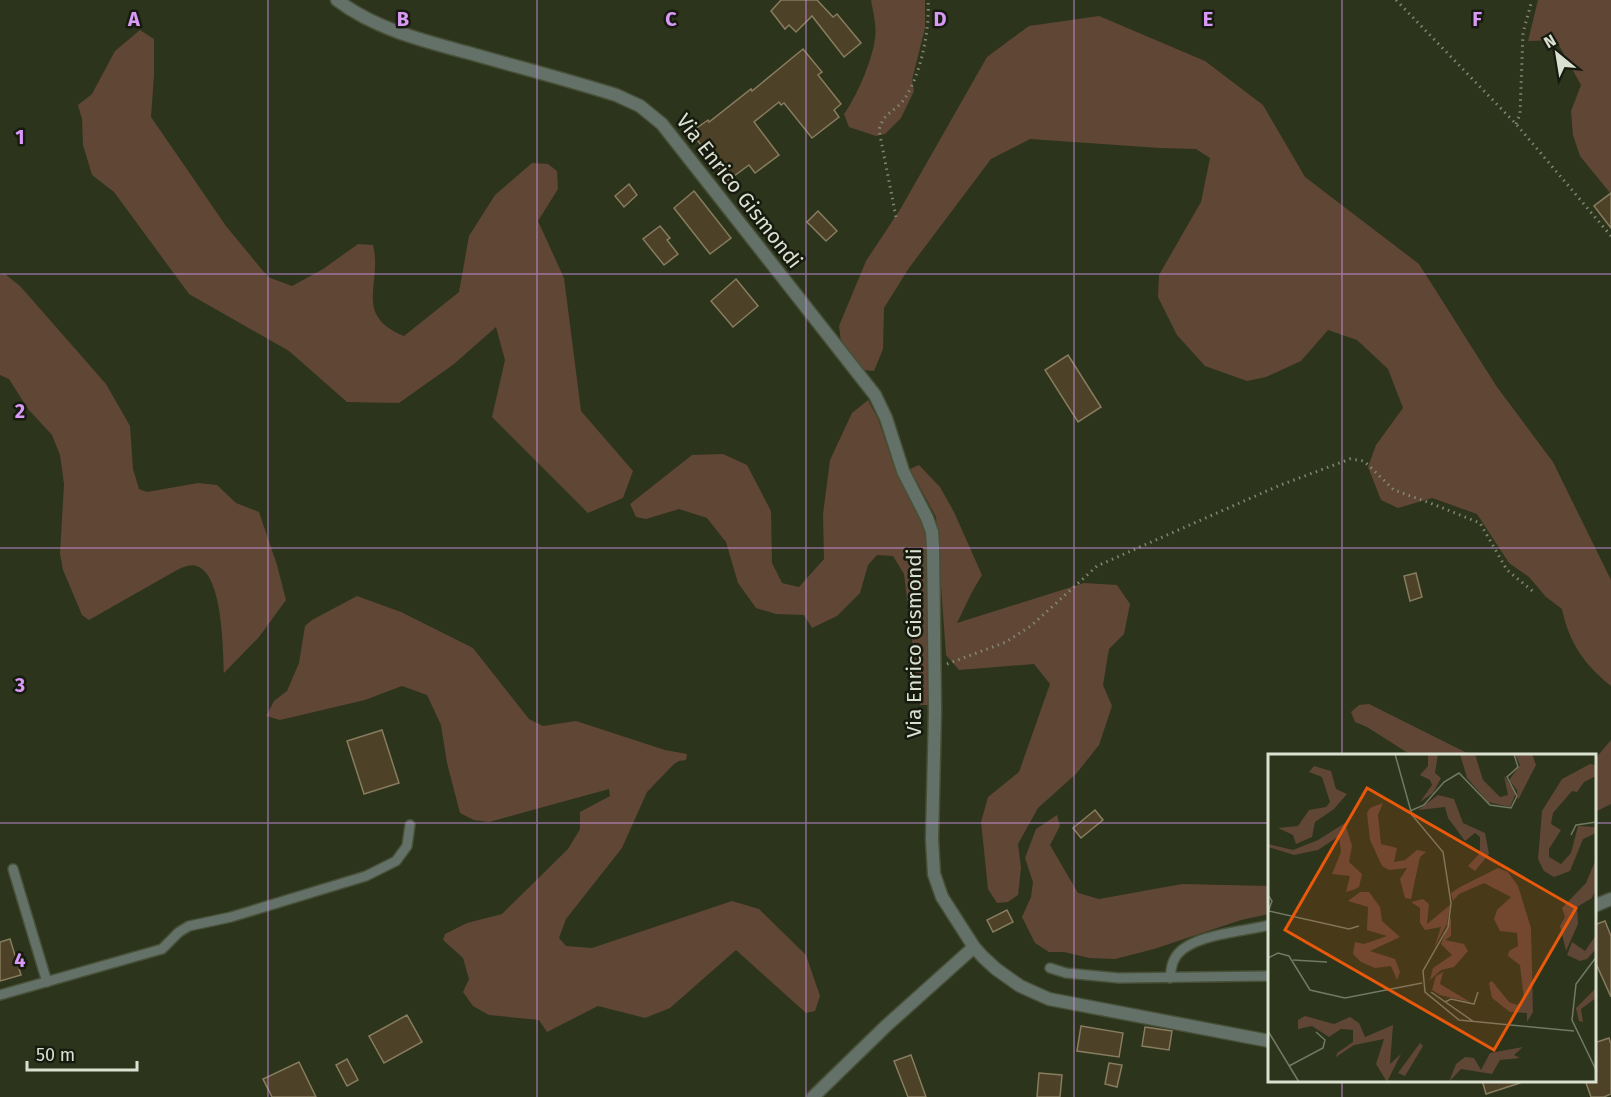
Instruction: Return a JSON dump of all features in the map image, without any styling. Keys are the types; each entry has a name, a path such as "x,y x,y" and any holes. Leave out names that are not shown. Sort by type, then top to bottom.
{"street":[{"name":"Via Enrico Gismondi","path":"337,0 365,18 427,42 616,95 646,110 662,124 868,385 886,418 900,465 927,518 932,532 933,547 932,839 934,874 942,897 974,947 1008,978 1049,999 1268,1041"},
{"path":"1596,905 1611,899"},
{"path":"813,1097 886,1026 974,947"}],"lane":[{"path":"0,995 162,949 179,932 189,926 231,917 366,876 396,861 407,846 410,825"},
{"path":"12,869 47,982"},
{"path":"1170,978 1174,960 1180,952 1196,942 1221,934 1268,925"},
{"path":"1050,968 1066,973 1119,978 1268,976"}],"path":[{"path":"896,217 879,130 882,120 904,100 917,74 925,38 928,0"},
{"path":"1396,0 1516,124 1611,236"},
{"path":"1516,124 1520,114 1523,33 1532,0"},
{"path":"934,670 1006,642 1032,625 1097,566 1278,486 1350,459 1364,461 1394,490 1480,523 1507,570 1535,593"}],"shaded area":[{"path":"871,0 925,0 925,28 912,80 914,91 901,118 885,134 876,136 849,127 844,114 863,78 874,47 876,29"},
{"path":"1538,0 1611,0 1611,194 1580,156 1573,135 1571,111 1581,85 1556,40 1528,41"},
{"path":"1099,16 1205,61 1263,105 1305,177 1419,264 1497,387 1553,462 1611,580 1611,686 1585,661 1573,643 1562,609 1546,597 1529,577 1509,563 1477,514 1432,498 1398,508 1381,500 1368,467 1376,445 1403,408 1388,369 1357,340 1328,330 1301,361 1266,377 1247,381 1205,366 1177,335 1158,297 1159,275 1201,202 1210,158 1196,149 1030,139 991,159 909,268 884,308 883,349 874,371 862,370 841,342 839,326 866,261 901,208 987,57 1029,26"},
{"path":"140,30 154,39 151,117 226,226 268,277 292,286 323,269 358,244 373,245 374,308 379,318 388,327 404,336 459,292 469,236 495,195 532,163 548,164 557,171 558,189 538,221 564,278 581,411 633,471 623,498 588,513 492,417 505,360 496,327 454,364 399,403 347,402 289,351 189,294 114,192 92,175 83,145 82,119 78,105 92,94 115,51"},
{"path":"5,274 20,286 106,384 130,426 133,469 139,489 147,492 198,483 217,485 236,503 259,512 286,600 259,637 224,673 222,633 217,600 207,574 199,567 190,565 177,570 89,620 82,615 63,570 60,554 64,484 60,455 52,435 28,409 9,379 0,375 0,275"},
{"path":"868,400 878,419 894,466 920,519 928,543 930,571 928,705 920,705 904,574 893,556 877,555 868,565 860,593 837,616 812,628 804,615 776,614 756,608 738,583 726,542 707,518 679,509 646,519 636,517 630,504 692,455 723,454 747,465 771,511 772,563 782,583 799,587 824,559 823,514 830,460 852,413"},
{"path":"919,465 940,487 954,512 982,575 957,623 1084,583 1117,585 1130,604 1124,634 1109,649 1103,685 1112,706 1099,745 1076,774 1038,808 1018,844 1021,868 1018,895 1008,902 997,903 988,889 981,822 988,797 1019,772 1050,684 1034,664 959,670 946,655 936,517 910,469"},
{"path":"357,596 401,612 473,648 529,719 543,726 576,721 665,750 687,754 686,760 674,764 647,792 622,848 566,919 559,938 566,946 592,948 732,901 759,909 806,955 820,996 815,1011 806,1013 736,950 670,1008 645,1018 598,1006 547,1032 539,1020 489,1015 473,1006 463,992 469,979 463,958 443,940 445,934 467,923 502,914 568,849 580,829 580,812 610,796 609,789 489,822 474,820 460,813 447,763 441,725 427,695 402,686 365,700 280,720 266,716 274,701 287,691 299,663 305,626"},
{"path":"1369,704 1472,754 1409,754 1355,722 1351,712 1359,705"},
{"path":"1611,740 1611,804 1596,812 1596,758"},
{"path":"1057,815 1060,826 1050,845 1078,893 1099,899 1182,884 1268,886 1268,914 1241,920 1154,949 1115,959 1049,952 1035,943 1022,917 1031,897 1033,882 1025,858 1036,829"}],"building":[{"path":"781,0 817,0 833,17 837,14 861,43 844,57 812,16 796,32 789,25 785,29 771,11"},
{"path":"803,49 822,72 818,75 841,104 834,110 839,117 812,138 784,103 781,105 779,102 754,122 779,155 755,173 749,165 726,182 719,173 721,171 691,132 708,120 709,122 751,89 752,91"},
{"path":"629,184 637,195 624,207 615,196"},
{"path":"694,191 731,238 710,254 674,208"},
{"path":"1611,193 1611,228 1594,206"},
{"path":"818,211 837,231 826,241 807,222"},
{"path":"660,226 670,238 667,240 678,254 664,265 643,239"},
{"path":"736,279 758,306 733,327 711,301"},
{"path":"1068,355 1101,407 1078,422 1045,370"},
{"path":"1416,573 1422,597 1410,601 1404,576"},
{"path":"382,730 399,783 364,794 347,741"},
{"path":"1095,810 1103,820 1081,838 1073,828"},
{"path":"1007,910 1013,922 993,932 987,920"},
{"path":"1605,921 1611,936 1611,997 1596,963 1596,924"},
{"path":"10,939 21,975 0,981 0,942"},
{"path":"407,1015 422,1042 384,1063 369,1036"},
{"path":"1081,1026 1123,1033 1119,1057 1077,1051"},
{"path":"1145,1027 1172,1031 1169,1050 1142,1046"},
{"path":"1609,1038 1611,1044 1611,1094 1604,1097 1591,1097 1586,1082 1596,1082 1596,1042"},
{"path":"911,1055 926,1097 908,1097 894,1061"},
{"path":"347,1059 358,1080 347,1086 336,1065"},
{"path":"299,1062 316,1097 272,1097 263,1079"},
{"path":"1109,1063 1122,1065 1117,1087 1105,1084"},
{"path":"1039,1073 1062,1075 1060,1097 1037,1097"},
{"path":"1483,1082 1520,1082 1520,1083 1486,1094"}]}
